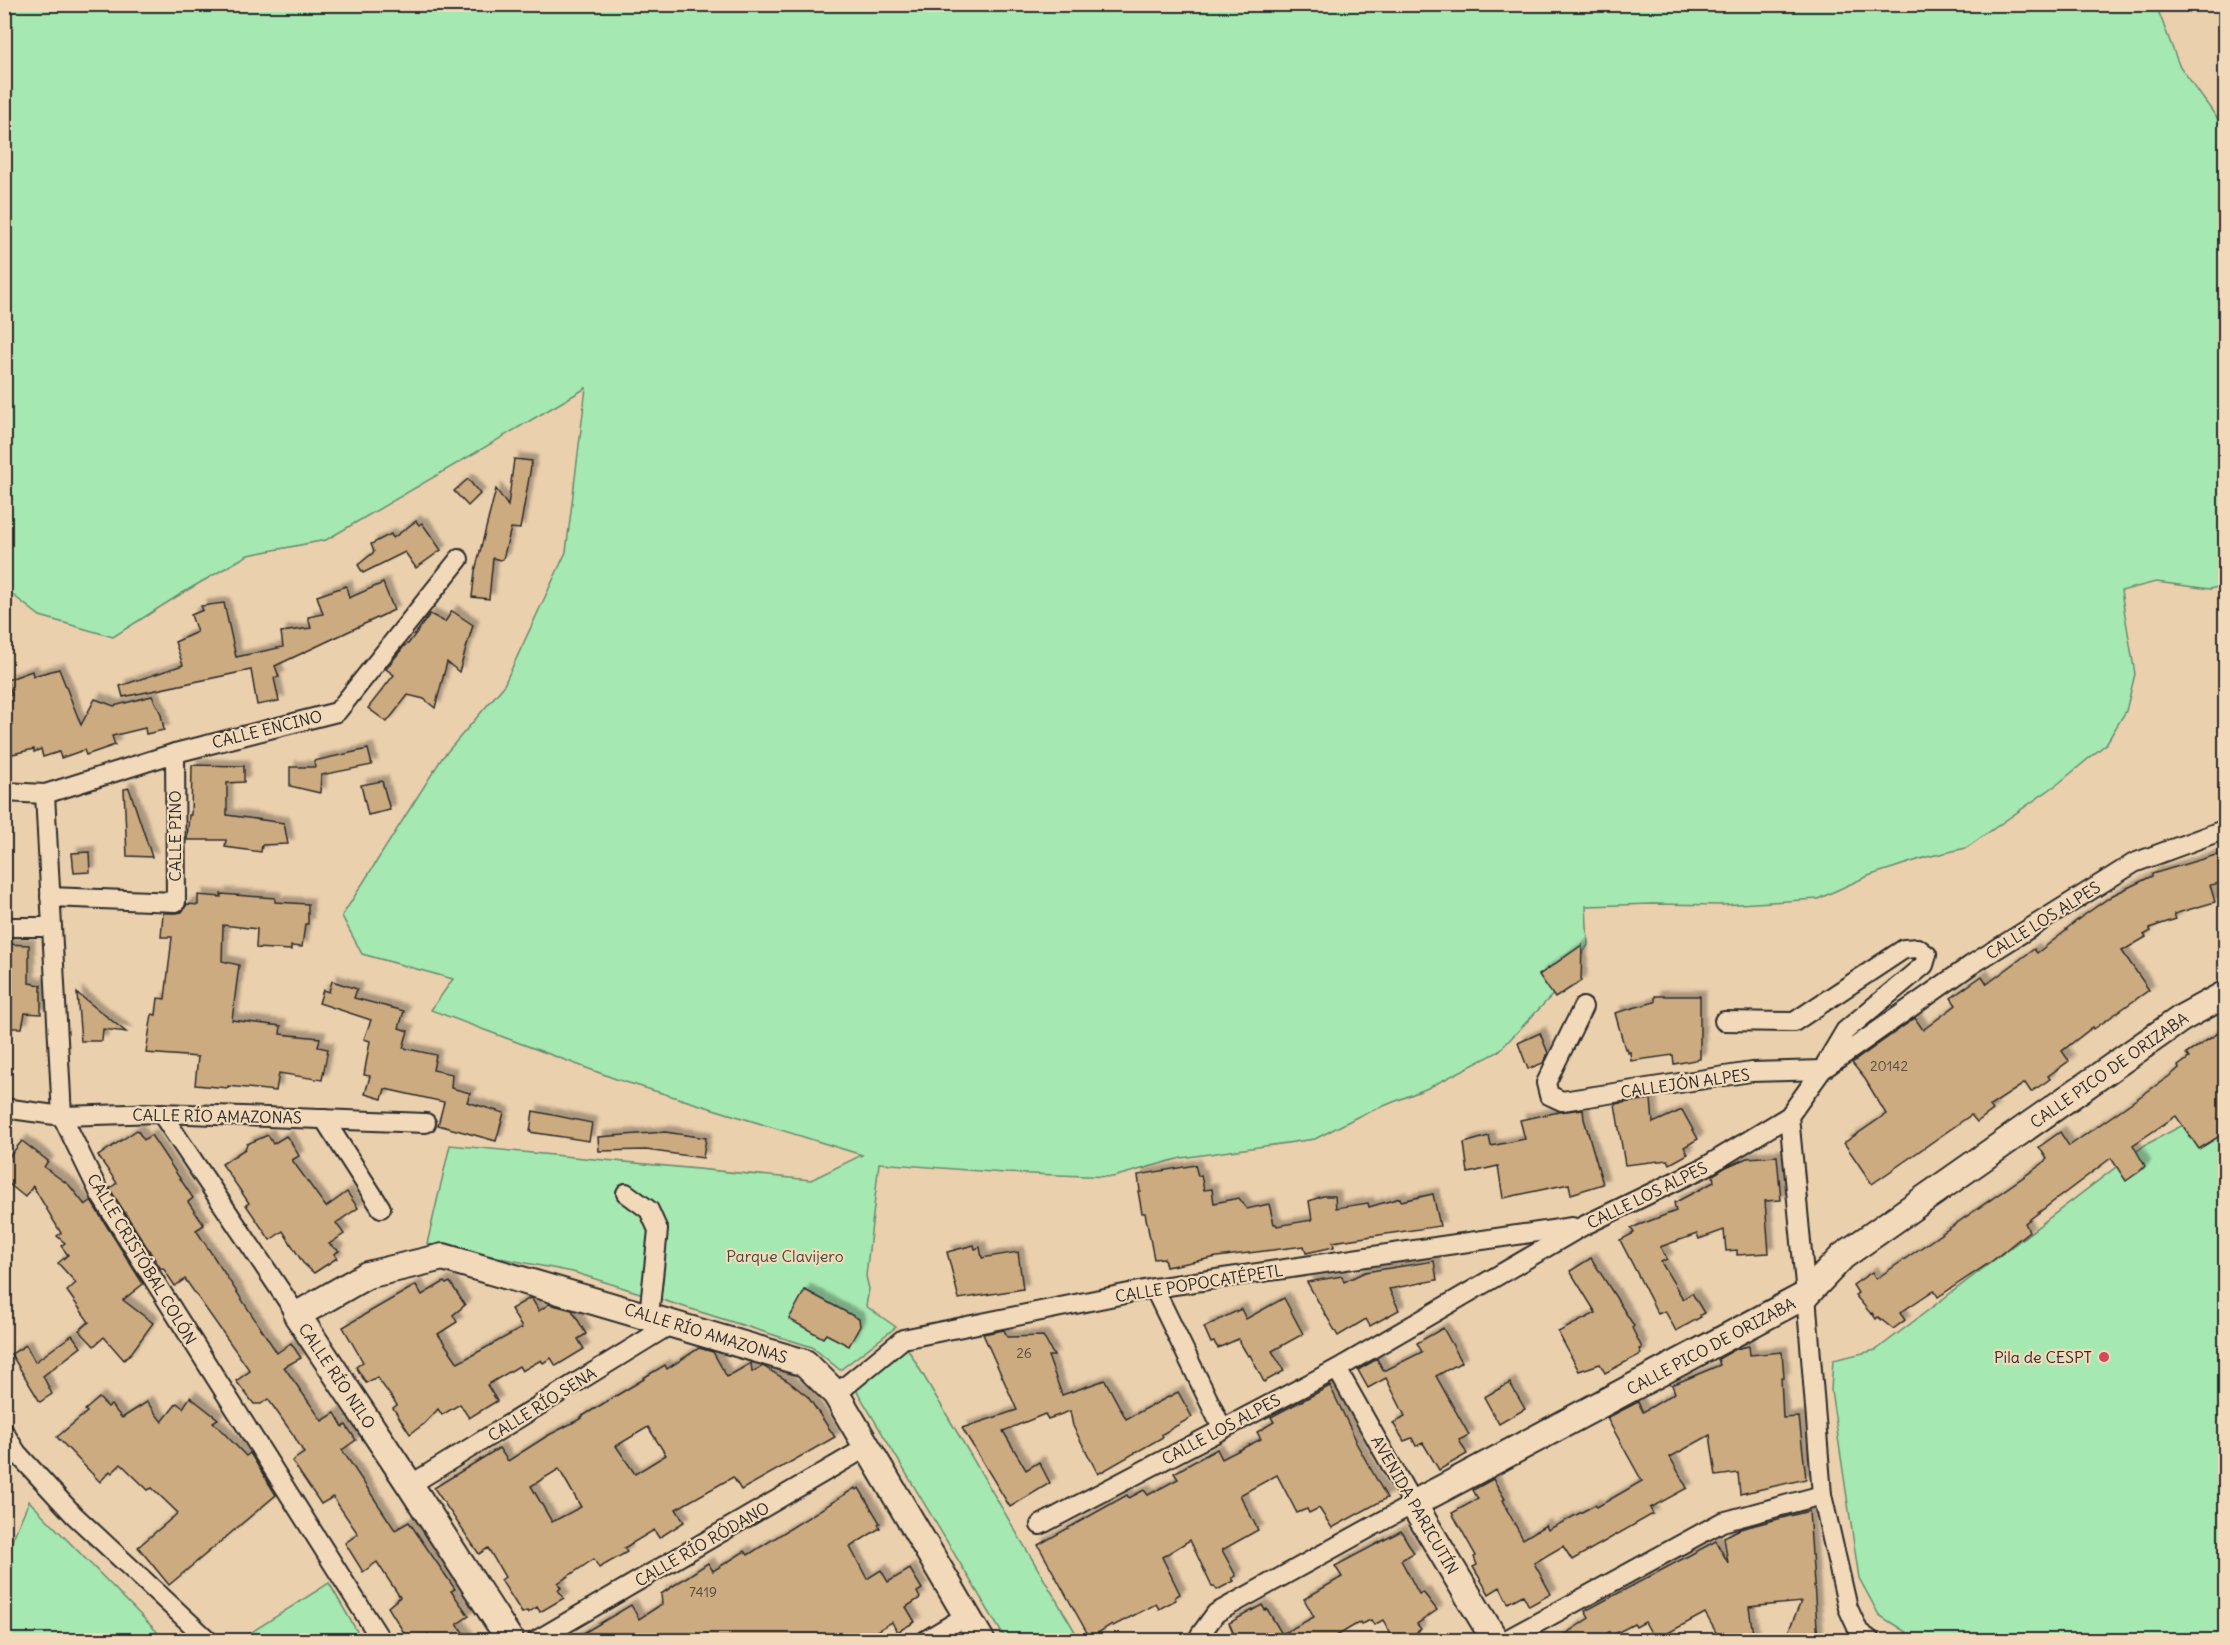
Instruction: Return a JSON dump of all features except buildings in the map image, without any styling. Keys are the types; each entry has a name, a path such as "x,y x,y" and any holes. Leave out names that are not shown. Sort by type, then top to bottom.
{"street":[{"name":"CALLE ENCINO","path":"45,794 175,753 337,712 459,559"},
{"name":"CALLE PINO","path":"50,897 176,902 175,753"},
{"path":"4,792 45,794"},
{"name":"CALLE CRISTÓBAL COLÓN","path":"45,794 62,1116 100,1196 381,1641"},
{"name":"CALLE LOS ALPES","path":"1040,1525 1337,1369 1582,1226 1705,1167 1789,1116 1822,1070 1971,965 2134,863 2226,829"},
{"path":"4,927 51,927"},
{"path":"1724,1021 1794,1022 1904,949 1918,948 1927,955 1924,965 1845,1031 1822,1070"},
{"name":"CALLE PICO DE ORIZABA","path":"1199,1638 1216,1614 1413,1504 1806,1295 1843,1256 2182,1018 2226,994"},
{"name":"CALLEJÓN ALPES","path":"1582,1007 1546,1083 1550,1095 1562,1101 1751,1072 1822,1070"},
{"name":"CALLE RÍO AMAZONAS","path":"4,1108 62,1116 161,1113 324,1119 381,1208"},
{"name":"CALLE RÍO NILO","path":"161,1113 410,1485 510,1641"},
{"path":"1789,1116 1822,1495 1848,1608 1859,1632 1870,1641"},
{"path":"324,1119 426,1123"},
{"path":"626,1193 649,1210 658,1230 649,1316"},
{"name":"CALLE POPOCATÉPETL","path":"836,1394 903,1339 1154,1288 1582,1226"},
{"name":"CALLE RÍO AMAZONAS","path":"297,1315 367,1275 443,1257 805,1363 836,1394 981,1641"},
{"path":"1154,1288 1222,1428"},
{"name":"CALLE RÍO SENA","path":"410,1485 673,1323"},
{"name":"AVENIDA PARICUTÍN","path":"1337,1369 1413,1504 1495,1641"},
{"path":"4,1432 17,1453 74,1515 208,1641"},
{"name":"CALLE RÍO RÓDANO","path":"537,1641 867,1447"},
{"path":"1506,1641 1722,1522 1822,1495"},
{"path":"926,1641 966,1616"}],"green space":[{"name":"Parque Clavijero","path":"4,5 2156,5 2179,65 2225,129 2225,585 2210,589 2156,582 2121,591 2135,674 2126,711 2106,744 2059,783 1966,848 1927,857 1868,876 1818,899 1723,905 1586,906 1588,945 1560,987 1498,1052 1428,1088 1359,1116 1315,1139 1181,1158 1113,1177 1004,1173 879,1163 866,1276 869,1289 866,1306 896,1327 840,1370 812,1347 573,1272 427,1244 450,1145 811,1180 862,1155 616,1079 431,1010 453,979 362,954 342,916 442,758 503,687 566,552 586,388 326,540 248,555 113,637 40,616 5,589"},
{"path":"2225,1103 2225,1640 1918,1640 1879,1615 1859,1578 1831,1390 1833,1360 1876,1350 2145,1145"},
{"path":"906,1346 1080,1640 1006,1640 855,1388"},
{"path":"29,1501 165,1640 5,1640 5,1557"},
{"path":"329,1583 362,1640 239,1640"}],"place":[{"name":"Pila de CESPT","path":"2104,1357"}]}
